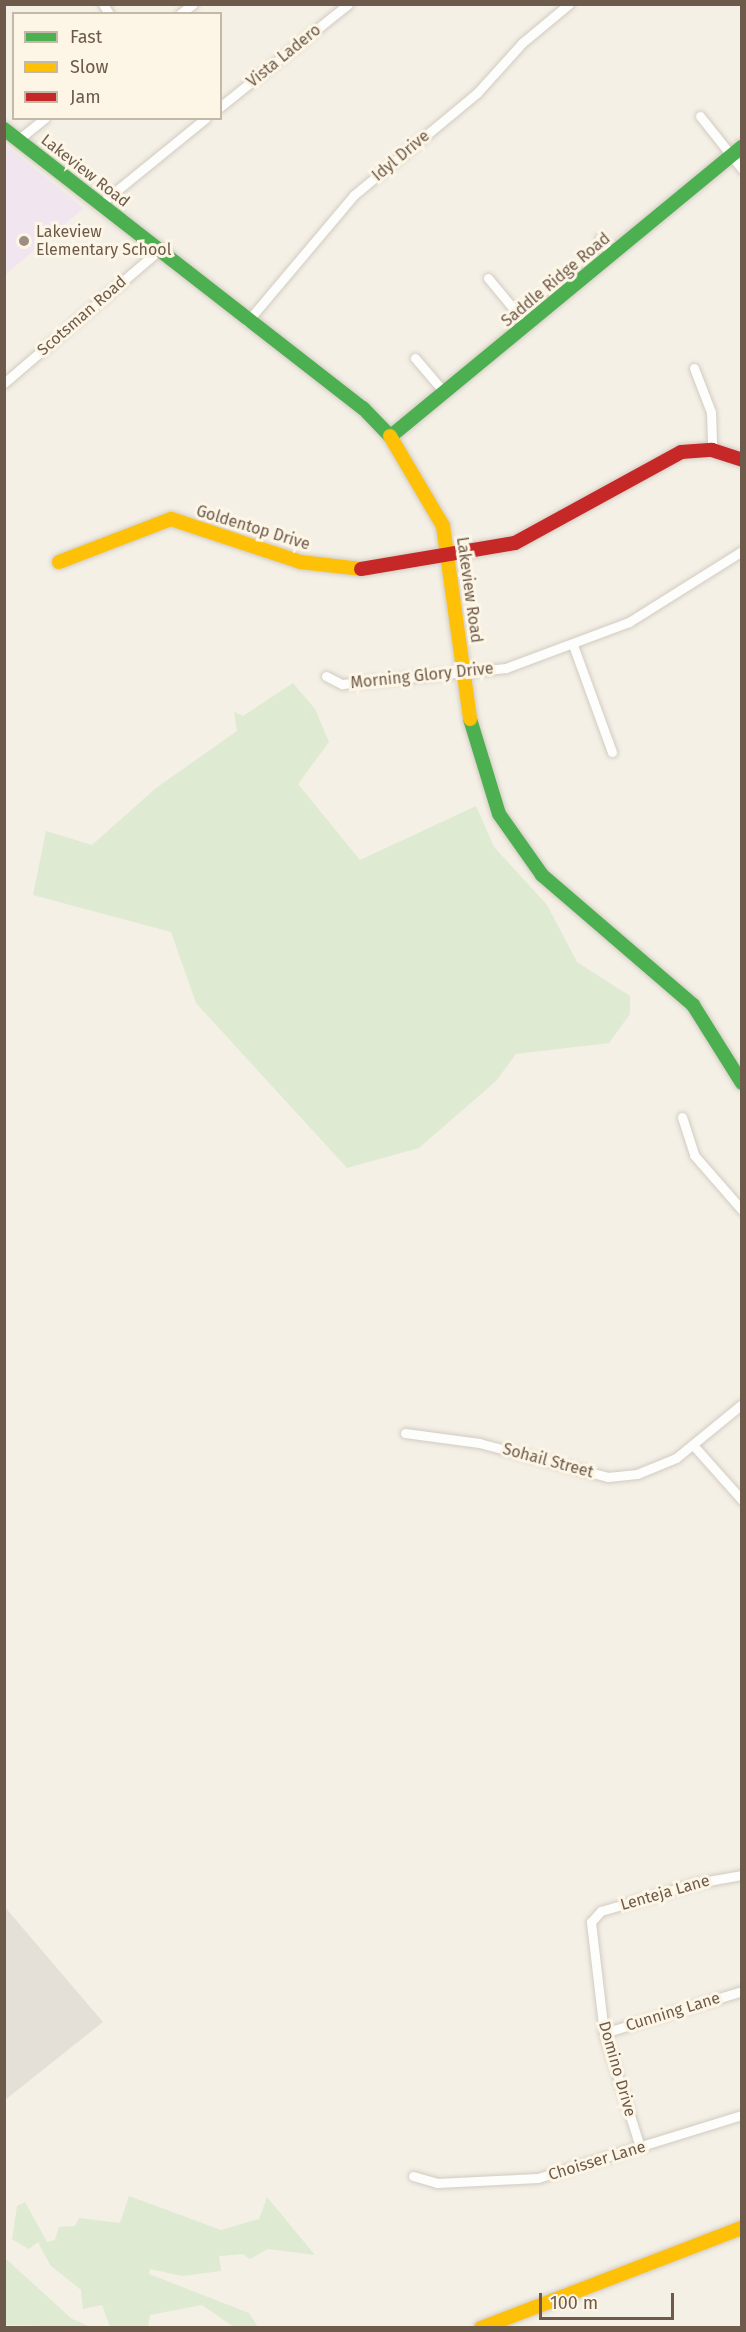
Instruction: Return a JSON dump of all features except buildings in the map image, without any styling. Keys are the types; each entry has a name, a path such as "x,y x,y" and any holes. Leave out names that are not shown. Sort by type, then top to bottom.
{"street":[{"name":"Vista Ladero","path":"222,105 348,4"},
{"name":"Idyl Drive","path":"247,322 346,203 477,93 522,43 569,4"},
{"path":"700,116 741,169"},
{"path":"19,140 43,120"},
{"path":"100,204 204,120"},
{"name":"Lakeview Road","path":"4,129 247,322 363,408 391,436 425,487 450,558 464,675 482,771 509,831 542,875 693,1005 741,1083"},
{"name":"Saddle Ridge Road","path":"391,436 741,147"},
{"path":"600,238 612,255"},
{"name":"Scotsman Road","path":"4,383 159,250"},
{"path":"488,278 526,324"},
{"path":"415,358 444,392"},
{"path":"694,368 711,412 712,450"},
{"name":"Goldentop Drive","path":"58,562 171,519 300,562 345,571 450,558 515,543 560,523 671,454 712,450 741,460"},
{"name":"Morning Glory Drive","path":"326,676 342,684 464,675 506,668 573,645 679,594 741,551"},
{"path":"573,645 612,752"},
{"path":"682,1117 694,1155 741,1210"},
{"name":"Sohail Street","path":"405,1433 479,1443 608,1477 659,1467 693,1444 741,1404"},
{"path":"693,1444 741,1500"},
{"name":"Lenteja Lane","path":"593,1919 601,1911 697,1882 741,1875"},
{"name":"Domino Drive","path":"593,1919 604,2033 640,2147"},
{"name":"Cunning Lane","path":"604,2033 741,1991"},
{"name":"Choisser Lane","path":"413,2176 437,2183 538,2178 741,2115"},
{"path":"481,2328 741,2228"}],"shaded area":[{"name":"Lakeview Elementary School","path":"5,145 84,208 4,275"},
{"path":"4,1906 103,2022 5,2100 4,2100"}],"green space":[{"path":"293,683 315,709 329,742 298,784 360,860 476,806 494,847 547,905 577,962 630,996 630,1014 609,1043 516,1054 496,1081 419,1148 347,1168 196,1003 171,932 33,895 46,831 92,845 156,788 237,731 234,712 243,716"},
{"path":"129,2196 221,2230 259,2219 267,2197 315,2255 268,2249 250,2259 243,2254 219,2256 221,2271 182,2276 150,2269 149,2274 249,2313 258,2327 234,2327 202,2305 150,2315 148,2327 110,2327 102,2305 83,2309 81,2290 50,2265 38,2242 29,2249 12,2239 17,2206 25,2202 47,2242 55,2240 59,2227 75,2226 79,2218 120,2223"},
{"path":"5,2258 72,2319 91,2327 5,2325"}],"traffic: fast":[{"path":"4,129 363,408 390,436"},
{"path":"391,436 742,147"},
{"path":"470,719 499,814 542,875 693,1005 742,1083"}],"traffic: slow":[{"path":"390,436 443,526 470,719"},
{"path":"59,562 171,519 300,562 361,569"},
{"path":"481,2328 742,2228"}],"traffic: jam":[{"path":"361,569 515,543 681,452 712,450 742,460"}],"place":[{"name":"Lakeview Elementary School","path":"24,241"}]}
